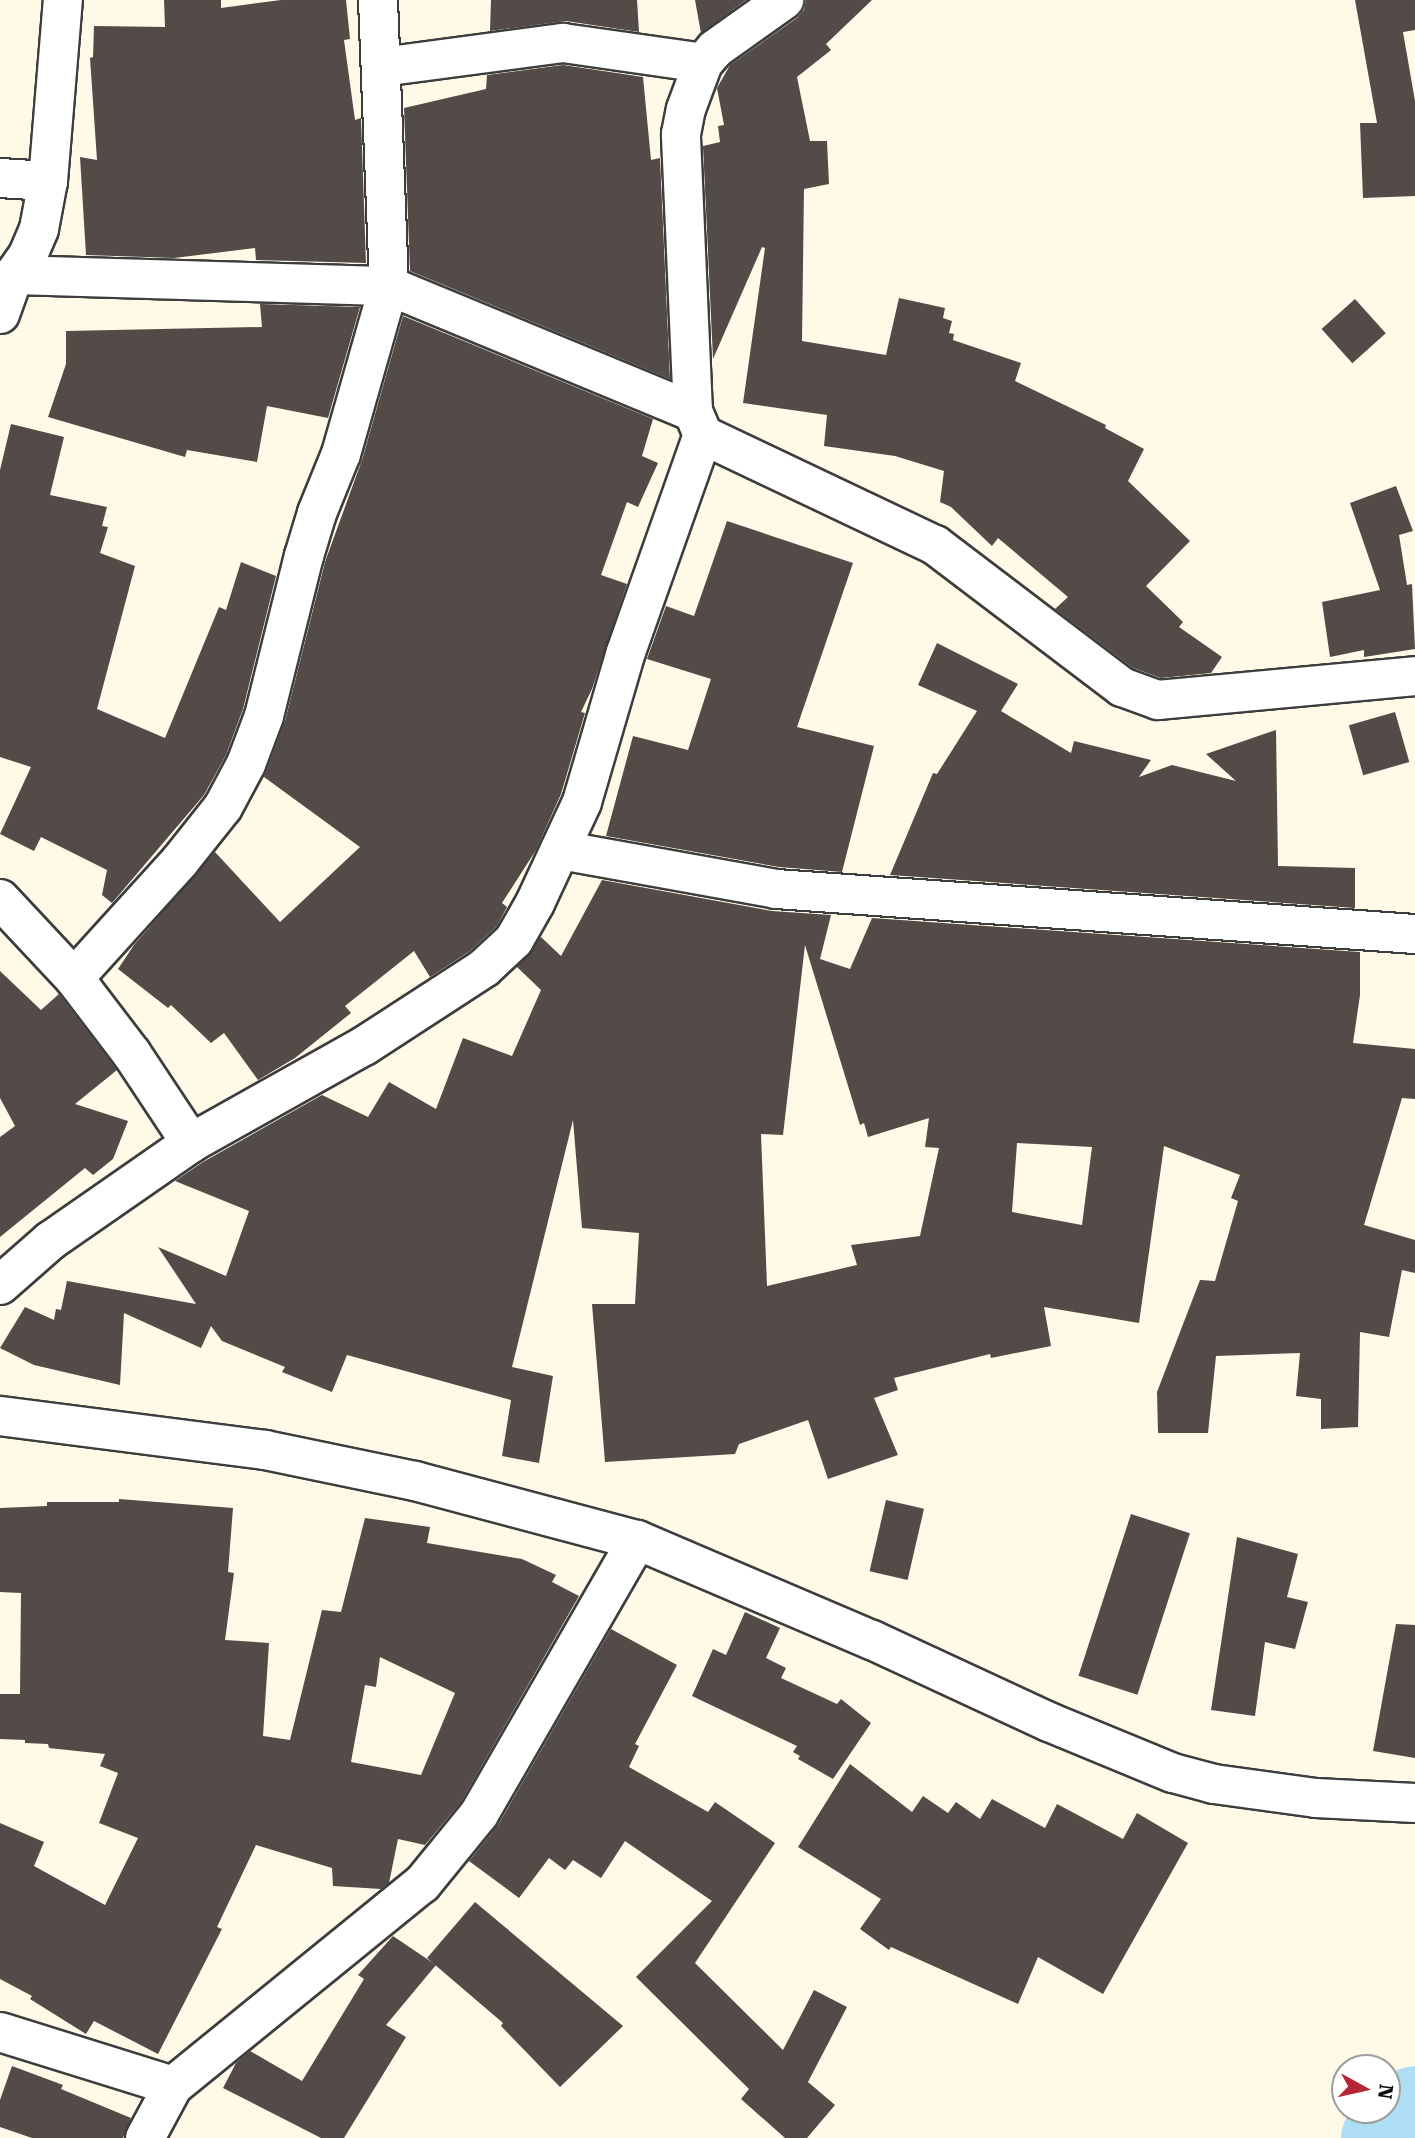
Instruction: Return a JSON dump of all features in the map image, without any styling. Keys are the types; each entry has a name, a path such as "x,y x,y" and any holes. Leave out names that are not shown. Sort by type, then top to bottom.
{"street":[{"path":"0,314 14,275 28,255 39,229 48,181 63,0"},
{"path":"74,978 180,861 223,807 246,764 264,716 307,545 341,454 389,286 378,0"},
{"path":"0,1285 50,1241 191,1143 364,1046 484,968 514,940 582,802 698,424 681,134 703,63 715,49 785,0"},
{"path":"382,67 563,43 703,63"},
{"path":"0,178 48,181"},
{"path":"14,275 389,286 698,424 935,545 1122,687 1158,700 1415,676"},
{"path":"559,850 776,888 1415,934"},
{"path":"0,899 74,978 132,1054 191,1143"},
{"path":"0,1416 265,1450 415,1480 637,1540 872,1640 1049,1722 1173,1773 1214,1784 1316,1798 1415,1802"},
{"path":"145,2138 173,2086 422,1884 479,1814 637,1540"},
{"path":"0,2032 173,2086"}],"building":[{"path":"164,0 221,0 221,8 281,0 346,0 350,39 344,40 355,120 361,118 366,263 256,260 255,248 174,258 86,255 80,157 97,160 90,58 93,57 94,26 165,27"},
{"path":"491,0 637,0 639,32 566,21 490,31"},
{"path":"695,0 746,0 701,33"},
{"path":"806,0 872,0 826,44 831,50 797,77 810,141 827,141 829,184 804,189 802,341 886,355 899,298 945,308 943,318 952,321 949,333 954,334 953,340 1021,363 1015,381 1106,425 1105,428 1144,449 1128,481 1190,541 1146,586 1183,622 1179,627 1222,657 1211,673 1161,678 1133,668 1055,609 1068,597 998,538 992,546 951,507 940,502 944,471 895,456 824,446 827,415 743,403 765,248 762,247 713,359 703,146 720,142 718,126 724,125 717,88 730,65 797,18 804,10"},
{"path":"1355,0 1415,0 1415,30 1403,32 1415,101 1415,196 1363,198 1360,123 1377,123"},
{"path":"563,65 643,77 651,160 660,158 670,379 410,271 404,108 486,89 487,75"},
{"path":"1355,299 1386,333 1352,363 1322,329"},
{"path":"260,304 360,307 328,418 267,406 257,462 187,450 185,457 48,417 66,364 66,331 262,327"},
{"path":"403,316 653,419 642,456 658,463 638,507 627,502 601,575 627,584 592,689 581,712 585,713 561,794 536,850 502,903 507,907 497,926 470,951 430,977 414,951 345,1006 351,1013 295,1058 258,1080 224,1033 211,1043 171,1005 168,1008 118,969 134,945 215,852 280,922 360,847 264,777 285,721 325,562 362,460"},
{"path":"11,424 64,437 50,495 107,507 102,526 108,527 100,553 135,566 97,709 165,738 219,607 226,610 241,562 276,576 243,709 226,755 204,795 112,903 102,895 107,870 41,837 34,851 0,834 31,767 0,757 0,470"},
{"path":"1396,486 1413,531 1399,535 1407,585 1412,584 1415,649 1364,657 1364,650 1330,657 1322,602 1380,590 1350,503"},
{"path":"727,521 853,563 797,727 874,746 842,872 779,867 606,836 633,736 688,750 711,679 647,659 666,606 694,616"},
{"path":"937,643 1018,684 1001,711 1071,753 1074,741 1151,760 1139,777 1172,765 1236,781 1206,754 1276,730 1278,866 1355,868 1355,908 890,875 933,773 937,774 977,711 918,685"},
{"path":"1395,712 1409,762 1363,775 1349,725"},
{"path":"602,880 772,911 831,915 820,959 850,969 872,918 1360,952 1360,995 1353,1043 1415,1049 1415,1099 1402,1098 1364,1225 1415,1240 1415,1273 1402,1270 1389,1337 1360,1332 1358,1427 1321,1429 1321,1399 1296,1396 1300,1353 1216,1356 1208,1433 1158,1433 1157,1392 1200,1280 1215,1281 1238,1201 1231,1198 1240,1175 1164,1146 1139,1323 1044,1307 1051,1346 991,1358 990,1354 894,1378 898,1390 874,1398 898,1455 828,1479 808,1420 739,1444 735,1454 605,1462 592,1304 635,1304 639,1233 582,1228 573,1120 512,1367 553,1376 539,1463 502,1456 511,1400 347,1355 332,1392 282,1372 285,1367 222,1341 211,1326 201,1348 124,1313 120,1385 34,1365 0,1348 25,1307 54,1320 56,1309 61,1310 67,1281 196,1304 158,1247 226,1276 249,1211 175,1181 203,1162 322,1095 368,1117 389,1082 436,1109 463,1038 512,1056 541,990 517,967 541,937 561,956","holes":["805,945 860,1125 864,1123 868,1137 929,1118 925,1147 939,1148 920,1236 851,1245 857,1265 767,1286 761,1134 783,1135","1017,1143 1092,1147 1082,1225 1012,1212"]},
{"path":"0,971 41,1010 59,994 117,1070 75,1104 128,1121 113,1159 93,1175 85,1168 0,1237 0,1137 15,1126 0,1098"},
{"path":"119,1499 233,1508 228,1572 234,1573 225,1640 269,1643 263,1736 290,1740 322,1610 341,1612 365,1518 430,1527 427,1543 522,1559 556,1575 552,1582 579,1596 461,1802 425,1845 398,1839 389,1883 381,1889 333,1886 332,1868 256,1845 217,1927 222,1929 158,2054 94,2021 86,2034 30,1999 32,1996 0,1979 0,1823 44,1842 34,1866 105,1905 138,1838 99,1823 118,1773 100,1766 105,1754 49,1748 48,1744 25,1743 25,1740 0,1739 0,1694 20,1694 21,1593 0,1592 0,1508 47,1506 47,1502 119,1502","holes":["380,1657 455,1693 421,1775 351,1762 365,1685 376,1687"]},
{"path":"886,1500 924,1509 908,1580 870,1571"},
{"path":"1131,1514 1190,1533 1137,1695 1078,1676"},
{"path":"1237,1537 1298,1554 1287,1597 1308,1602 1295,1649 1265,1642 1255,1716 1211,1710"},
{"path":"745,1612 780,1628 766,1658 786,1668 781,1678 837,1704 841,1699 871,1723 833,1779 798,1759 800,1756 793,1752 797,1746 692,1696 713,1649 726,1655"},
{"path":"1396,1624 1415,1625 1415,1758 1373,1751"},
{"path":"611,1629 677,1665 635,1744 639,1746 629,1767 708,1812 715,1802 775,1843 695,1963 783,2050 814,1990 847,2007 808,2082 835,2105 807,2138 785,2138 741,2099 749,2089 636,1977 712,1901 625,1841 601,1878 573,1860 565,1870 549,1858 519,1898 469,1861 498,1825"},
{"path":"850,1764 912,1812 923,1796 948,1813 956,1802 980,1819 992,1799 1045,1828 1057,1804 1123,1839 1137,1813 1188,1843 1103,1994 1038,1957 1018,2004 891,1947 889,1950 860,1929 881,1899 798,1847"},
{"path":"475,1902 623,2026 560,2087 501,2026 503,2023 427,1958"},
{"path":"393,1936 436,1965 386,2025 406,2037 344,2138 321,2138 223,2088 236,2063 250,2051 302,2081 364,1979 358,1975"},
{"path":"12,2066 63,2085 61,2089 131,2118 123,2138 32,2138 0,2127 0,2100"}],"waterway":[{"path":"1382,2138 1415,2107"}]}
